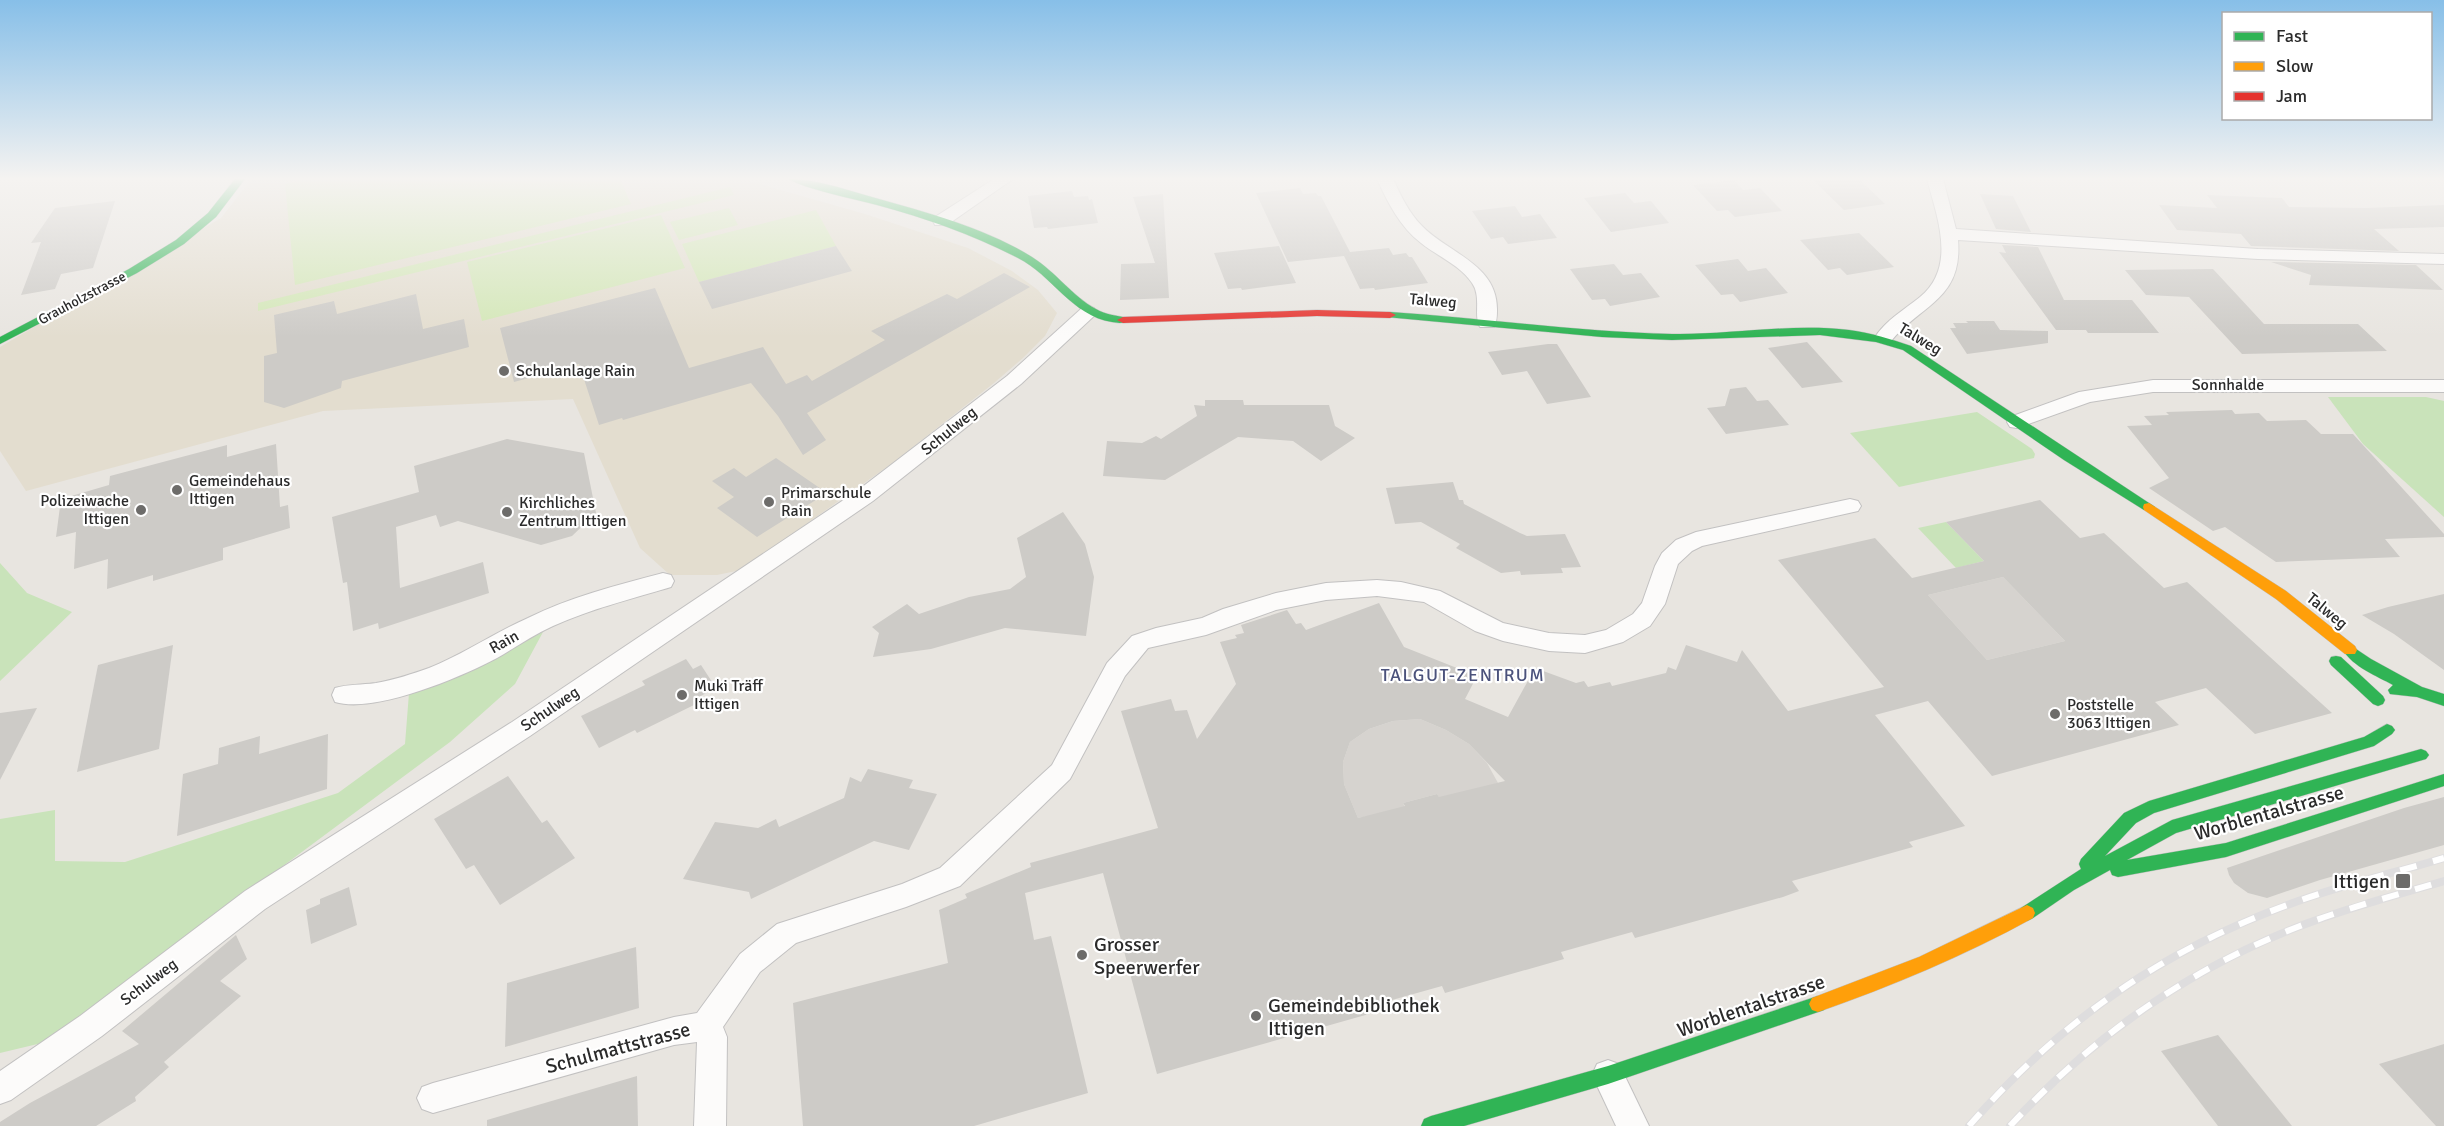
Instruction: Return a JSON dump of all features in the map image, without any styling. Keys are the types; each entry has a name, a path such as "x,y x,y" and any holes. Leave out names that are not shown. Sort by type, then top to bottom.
{"street":[{"name":"Grauholzstrasse","path":"0,341 133,271 180,242 192,232"},
{"name":"Talweg","path":"970,232 993,240 1043,267 1088,312 1119,320 1343,313 1435,317 1635,336 1685,337 1828,331 1857,332 1884,337 1907,348 2068,457 2175,523 2282,595 2366,663 2417,691"},
{"path":"1417,232 1464,266 1480,282 1487,301 1487,322"},
{"path":"1884,337 1893,325 1940,289 1951,265 1949,234 2202,253 2337,259 2444,259"},
{"name":"Schulweg","path":"0,1089 91,1026 255,900 520,729 865,496 1014,380 1088,312"},
{"name":"Sonnhalde","path":"2017,422 2086,396 2153,386 2444,386"},
{"name":"Talweg","path":"2068,457 2098,483 2193,553"},
{"path":"704,1028 750,963 787,933 906,895 950,877 1061,772 1116,670 1140,642 1209,625 1231,615 1297,597 1344,590 1382,589 1422,593 1444,601 1485,626 1560,644 1585,644 1622,633 1636,625 1652,605 1665,562 1686,544 1850,506"},
{"name":"Rain","path":"344,694 363,696 401,687 473,659 561,613 633,588 663,581"},
{"name":"Talweg","path":"2322,650 2354,676 2387,724 2421,755 2435,761"},
{"name":"Worblentalstrasse","path":"2068,885 2130,818 2149,808 2378,737 2387,724 2385,693 2394,690 2417,691"},
{"path":"2417,691 2444,700"},
{"name":"Worblentalstrasse","path":"1431,1126 1608,1075 1876,984 1989,934 2027,913 2068,885 2172,827 2421,755"},
{"name":"Worblentalstrasse","path":"2068,885 2140,863 2223,851 2403,791 2444,780"},
{"name":"Schulmattstrasse","path":"433,1098 674,1031 691,1027 704,1028 710,1032 712,1045 710,1126"},
{"path":"1608,1075 1633,1126"}],"shaded area":[{"name":"Schulanlage Rain","path":"198,232 918,232 968,248 1012,271 1038,290 1057,313 1045,336 1023,358 894,462 741,570 717,575 670,575 640,548 573,399 323,411 26,491 0,451 0,347"},
{"path":"2003,577 2065,641 1987,660 1928,595"},
{"path":"1420,719 1446,730 1469,744 1487,763 1498,783 1441,801 1437,794 1403,803 1406,809 1358,818 1344,784 1343,762 1350,742 1369,729 1393,721"}],"green space":[{"path":"290,232 517,232 295,285"},
{"path":"549,232 584,232 258,311 258,303"},
{"path":"593,232 668,232 685,268 482,321 467,262"},
{"path":"675,232 712,232 679,240"},
{"path":"731,232 828,232 836,246 699,282 682,244"},
{"path":"2328,397 2426,397 2444,401 2444,517 2363,444"},
{"path":"1977,412 2032,449 2035,454 2034,458 1899,487 1850,433"},
{"path":"1946,522 1984,561 1956,568 1918,528"},
{"path":"0,563 27,593 72,612 0,681"},
{"path":"543,632 515,684 450,742 46,1042 0,1053 0,819 55,810 55,861 125,862 338,793 405,744 409,693"}],"building":[{"path":"39,232 105,232 93,268 61,274 55,289 21,295 41,242 31,243"},
{"path":"1145,232 1165,232 1169,298 1120,300 1121,264 1155,263"},
{"path":"1274,232 1339,232 1350,252 1389,248 1393,255 1406,253 1412,257 1428,283 1375,290 1374,288 1360,289 1344,256 1288,262"},
{"path":"1486,232 1552,232 1557,238 1508,244 1503,237 1491,239"},
{"path":"2202,232 2377,232 2399,251 2251,246 2241,234"},
{"path":"1859,233 1894,267 1847,275 1840,268 1828,270 1800,240"},
{"path":"2002,245 2038,247 2064,300 2132,300 2159,333 2088,333 2086,330 2056,330 1999,252 2006,253"},
{"path":"836,246 852,271 712,309 699,282"},
{"path":"1279,246 1296,283 1242,290 1241,288 1228,289 1214,253"},
{"path":"1738,259 1748,271 1766,268 1788,293 1740,302 1733,294 1721,295 1695,265"},
{"path":"2271,262 2416,265 2443,290 2309,285 2311,275"},
{"path":"1614,264 1623,275 1641,273 1660,297 1610,306 1605,299 1592,300 1570,269"},
{"path":"2213,269 2264,324 2358,324 2387,351 2242,354 2189,297 2146,295 2125,270"},
{"path":"1004,273 1030,287 807,413 826,440 803,455 778,416 751,383 599,425 579,364 514,382 500,328 655,288 689,368 763,347 786,384 807,375 812,381 885,340 871,331 947,294 957,299"},
{"path":"416,294 423,329 464,319 469,347 342,381 341,388 284,408 264,402 264,356 277,353 274,315 334,301 337,314"},
{"path":"1966,321 1994,321 2000,330 2048,331 2048,343 1967,354 1950,328 1956,328 1953,323 1968,323"},
{"path":"1807,342 1843,382 1802,388 1768,348"},
{"path":"1557,344 1591,397 1547,404 1527,371 1502,375 1488,352"},
{"path":"1746,387 1757,401 1768,400 1789,425 1726,434 1707,408 1725,406 1730,389"},
{"path":"1205,400 1243,400 1244,405 1329,405 1335,426 1355,438 1321,461 1293,441 1238,437 1165,480 1103,476 1107,441 1142,443 1156,436 1161,439 1197,416 1194,405 1205,406"},
{"path":"2232,410 2235,414 2259,413 2267,421 2306,420 2321,434 2353,434 2444,534 2444,537 2385,539 2400,557 2276,562 2225,527 2213,531 2149,488 2169,478 2127,426 2152,425 2144,416 2169,415 2166,412"},
{"name":"Kirchliches Zentrum Ittigen","path":"507,439 584,453 596,513 572,536 541,545 458,521 440,527 436,515 396,527 400,588 483,562 489,593 379,629 378,623 353,631 347,582 343,583 332,517 419,492 414,466"},
{"path":"276,444 280,507 288,505 290,528 223,548 223,560 153,581 153,575 107,589 108,559 74,569 76,532 56,537 61,499 109,485 110,476 227,445 227,457"},
{"name":"Primarschule Rain","path":"776,458 827,493 757,537 717,508 734,497 712,481 734,468 746,477"},
{"path":"1453,482 1459,500 1463,500 1464,504 1520,533 1527,536 1565,534 1581,567 1561,568 1563,573 1521,575 1520,571 1501,573 1456,548 1460,544 1421,522 1395,524 1386,488"},
{"path":"2040,500 2080,538 2104,533 2164,588 2187,582 2332,713 2255,734 2206,688 2155,702 2179,725 1992,776 1928,701 1875,715 1965,826 1909,842 1913,847 1792,881 1799,891 1783,897 1635,938 1632,932 1561,952 1564,959 1445,993 1442,986 1367,1007 1369,1014 1157,1074 1103,873 1025,893 1034,940 1051,936 1088,1093 974,1126 803,1126 793,1003 948,963 939,910 967,898 965,894 1031,867 1030,863 1158,828 1121,711 1171,699 1175,711 1187,710 1197,739 1236,684 1220,642 1237,638 1235,635 1244,633 1241,625 1287,610 1296,624 1301,623 1306,630 1379,603 1404,647 1477,676 1465,699 1508,717 1535,668 1576,683 1584,681 1588,687 1610,682 1612,686 1666,673 1668,667 1676,670 1686,645 1737,662 1742,650 1788,711 1884,687 1778,560 1875,538 1912,578 1984,561 1946,522","holes":["2003,577 2065,641 1987,660 1928,595","1420,719 1446,730 1469,744 1505,781 1439,797 1437,794 1403,803 1405,806 1358,818 1344,784 1343,762 1350,742 1369,729 1393,721"]},
{"path":"1063,512 1085,544 1094,577 1086,636 1005,628 931,649 873,657 879,633 872,627 907,604 919,614 969,597 1010,589 1026,577 1017,538"},
{"path":"2444,594 2444,670 2394,634 2362,615 2388,607"},
{"path":"173,645 159,749 77,772 98,665"},
{"path":"686,659 693,669 701,665 716,688 693,700 696,704 637,733 635,730 599,748 581,716 645,685 642,681"},
{"path":"37,708 0,780 0,713"},
{"path":"328,734 327,789 177,836 183,774 218,764 219,748 260,736 259,754"},
{"path":"868,769 913,780 909,788 937,794 909,850 874,841 751,899 749,892 683,879 715,822 758,828 776,819 779,827 844,798 850,777 861,782"},
{"path":"508,776 542,823 547,820 575,858 500,905 474,865 466,869 434,819"},
{"path":"2444,797 2444,845 2320,880 2267,898 2248,893 2234,883 2229,875 2227,868 2404,808"},
{"path":"349,887 357,925 311,944 306,910 320,904 320,899"},
{"path":"236,935 247,959 220,981 241,996 164,1062 169,1067 135,1097 136,1101 96,1126 0,1126 0,1122 30,1103 139,1044 122,1031"},
{"path":"636,947 639,1008 505,1047 507,983"},
{"path":"2218,1035 2292,1126 2218,1126 2161,1051"},
{"path":"2444,1044 2444,1126 2436,1126 2379,1064"},
{"path":"637,1076 638,1126 487,1126 487,1120"}],"railway":[{"path":"1969,1126 2005,1087 2080,1019 2163,963 2254,918 2304,899 2444,858"},
{"path":"2010,1126 2074,1063 2143,1009 2180,985 2219,963 2300,926 2444,881"}],"traffic: fast":[{"path":"0,341 133,271 180,242 192,232"},
{"path":"969,232 999,244 1039,266 1071,296 1094,313 1107,318 1123,320"},
{"path":"1390,315 1672,337 1820,331 1849,333 1878,339 1907,348 2068,457 2149,507"},
{"path":"2350,650 2366,663 2417,691"},
{"path":"2336,661 2378,700"},
{"path":"2395,690 2417,691 2444,700"},
{"path":"2087,864 2130,818 2149,808 2369,742 2387,730"},
{"path":"2027,913 2068,885 2172,827 2421,755"},
{"path":"2118,870 2213,854 2444,780"},
{"path":"1431,1126 1608,1075 1818,1004"}],"traffic: slow":[{"path":"2149,507 2281,595 2350,650"},
{"path":"1818,1004 1925,963 2027,913"}],"traffic: jam":[{"path":"1123,320 1317,313 1390,315"}],"place":[{"name":"Schulanlage Rain","path":"504,371"},
{"name":"Gemeindehaus Ittigen","path":"177,490"},
{"name":"Primarschule Rain","path":"769,502"},
{"name":"Polizeiwache Ittigen","path":"141,510"},
{"name":"Kirchliches Zentrum Ittigen","path":"507,512"},
{"name":"Muki Träff Ittigen","path":"682,695"},
{"name":"Poststelle 3063 Ittigen","path":"2055,714"},
{"name":"Ittigen","path":"2403,881"},
{"name":"Grosser Speerwerfer","path":"1082,955"},
{"name":"Gemeindebibliothek Ittigen","path":"1256,1016"}],"district":[{"name":"TALGUT-ZENTRUM","path":"1463,675"}]}
